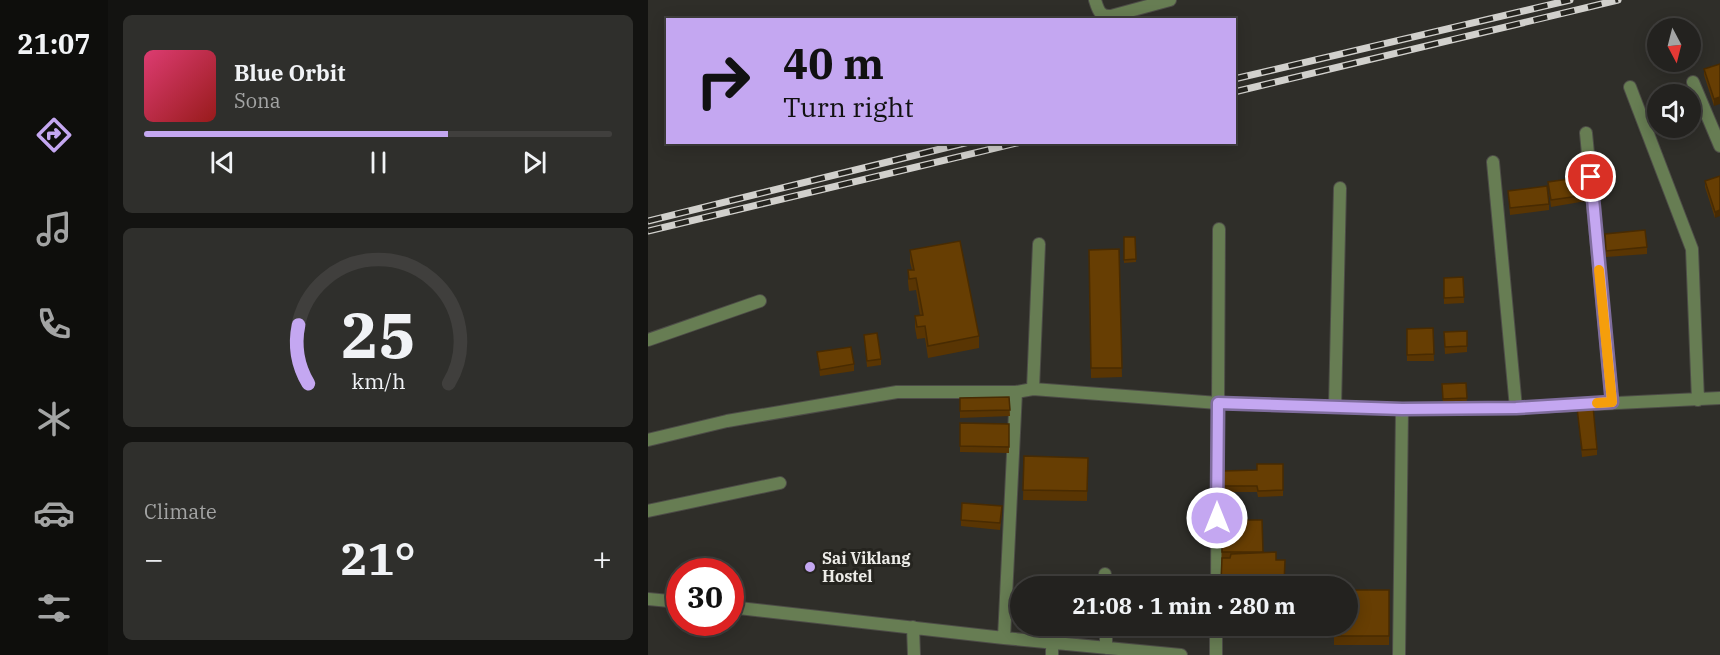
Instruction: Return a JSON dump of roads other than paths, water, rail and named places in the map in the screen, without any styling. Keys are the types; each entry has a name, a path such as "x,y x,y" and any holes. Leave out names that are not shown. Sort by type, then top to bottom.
{"street":[{"path":"1095,0 1098,11 1106,16 1165,1"},
{"path":"1693,82 1720,146"},
{"path":"1630,87 1692,249 1698,400"},
{"path":"1586,133 1612,402"},
{"path":"1493,162 1516,408"},
{"path":"1335,407 1340,188"},
{"path":"1216,576 1219,229"},
{"path":"1033,389 1039,244"},
{"path":"648,340 760,301"},
{"path":"648,440 727,421 897,392 1016,392 1033,389 1218,403 1402,409 1516,408 1720,398"},
{"path":"1004,638 1016,392"},
{"path":"1399,655 1402,409"},
{"path":"648,511 780,483"},
{"path":"648,599 666,601"},
{"path":"744,609 1004,638 1052,649 1106,648 1181,655"},
{"path":"913,627 914,655"},
{"path":"1106,636 1106,648"},
{"path":"1216,636 1216,655"}],"railway":[{"path":"1236,79 1570,0"},
{"path":"1236,92 1618,0"},
{"path":"648,221 961,144"},
{"path":"648,231 1013,144"}],"place":[{"name":"Sai Viklang Hostel","path":"810,567"}]}
